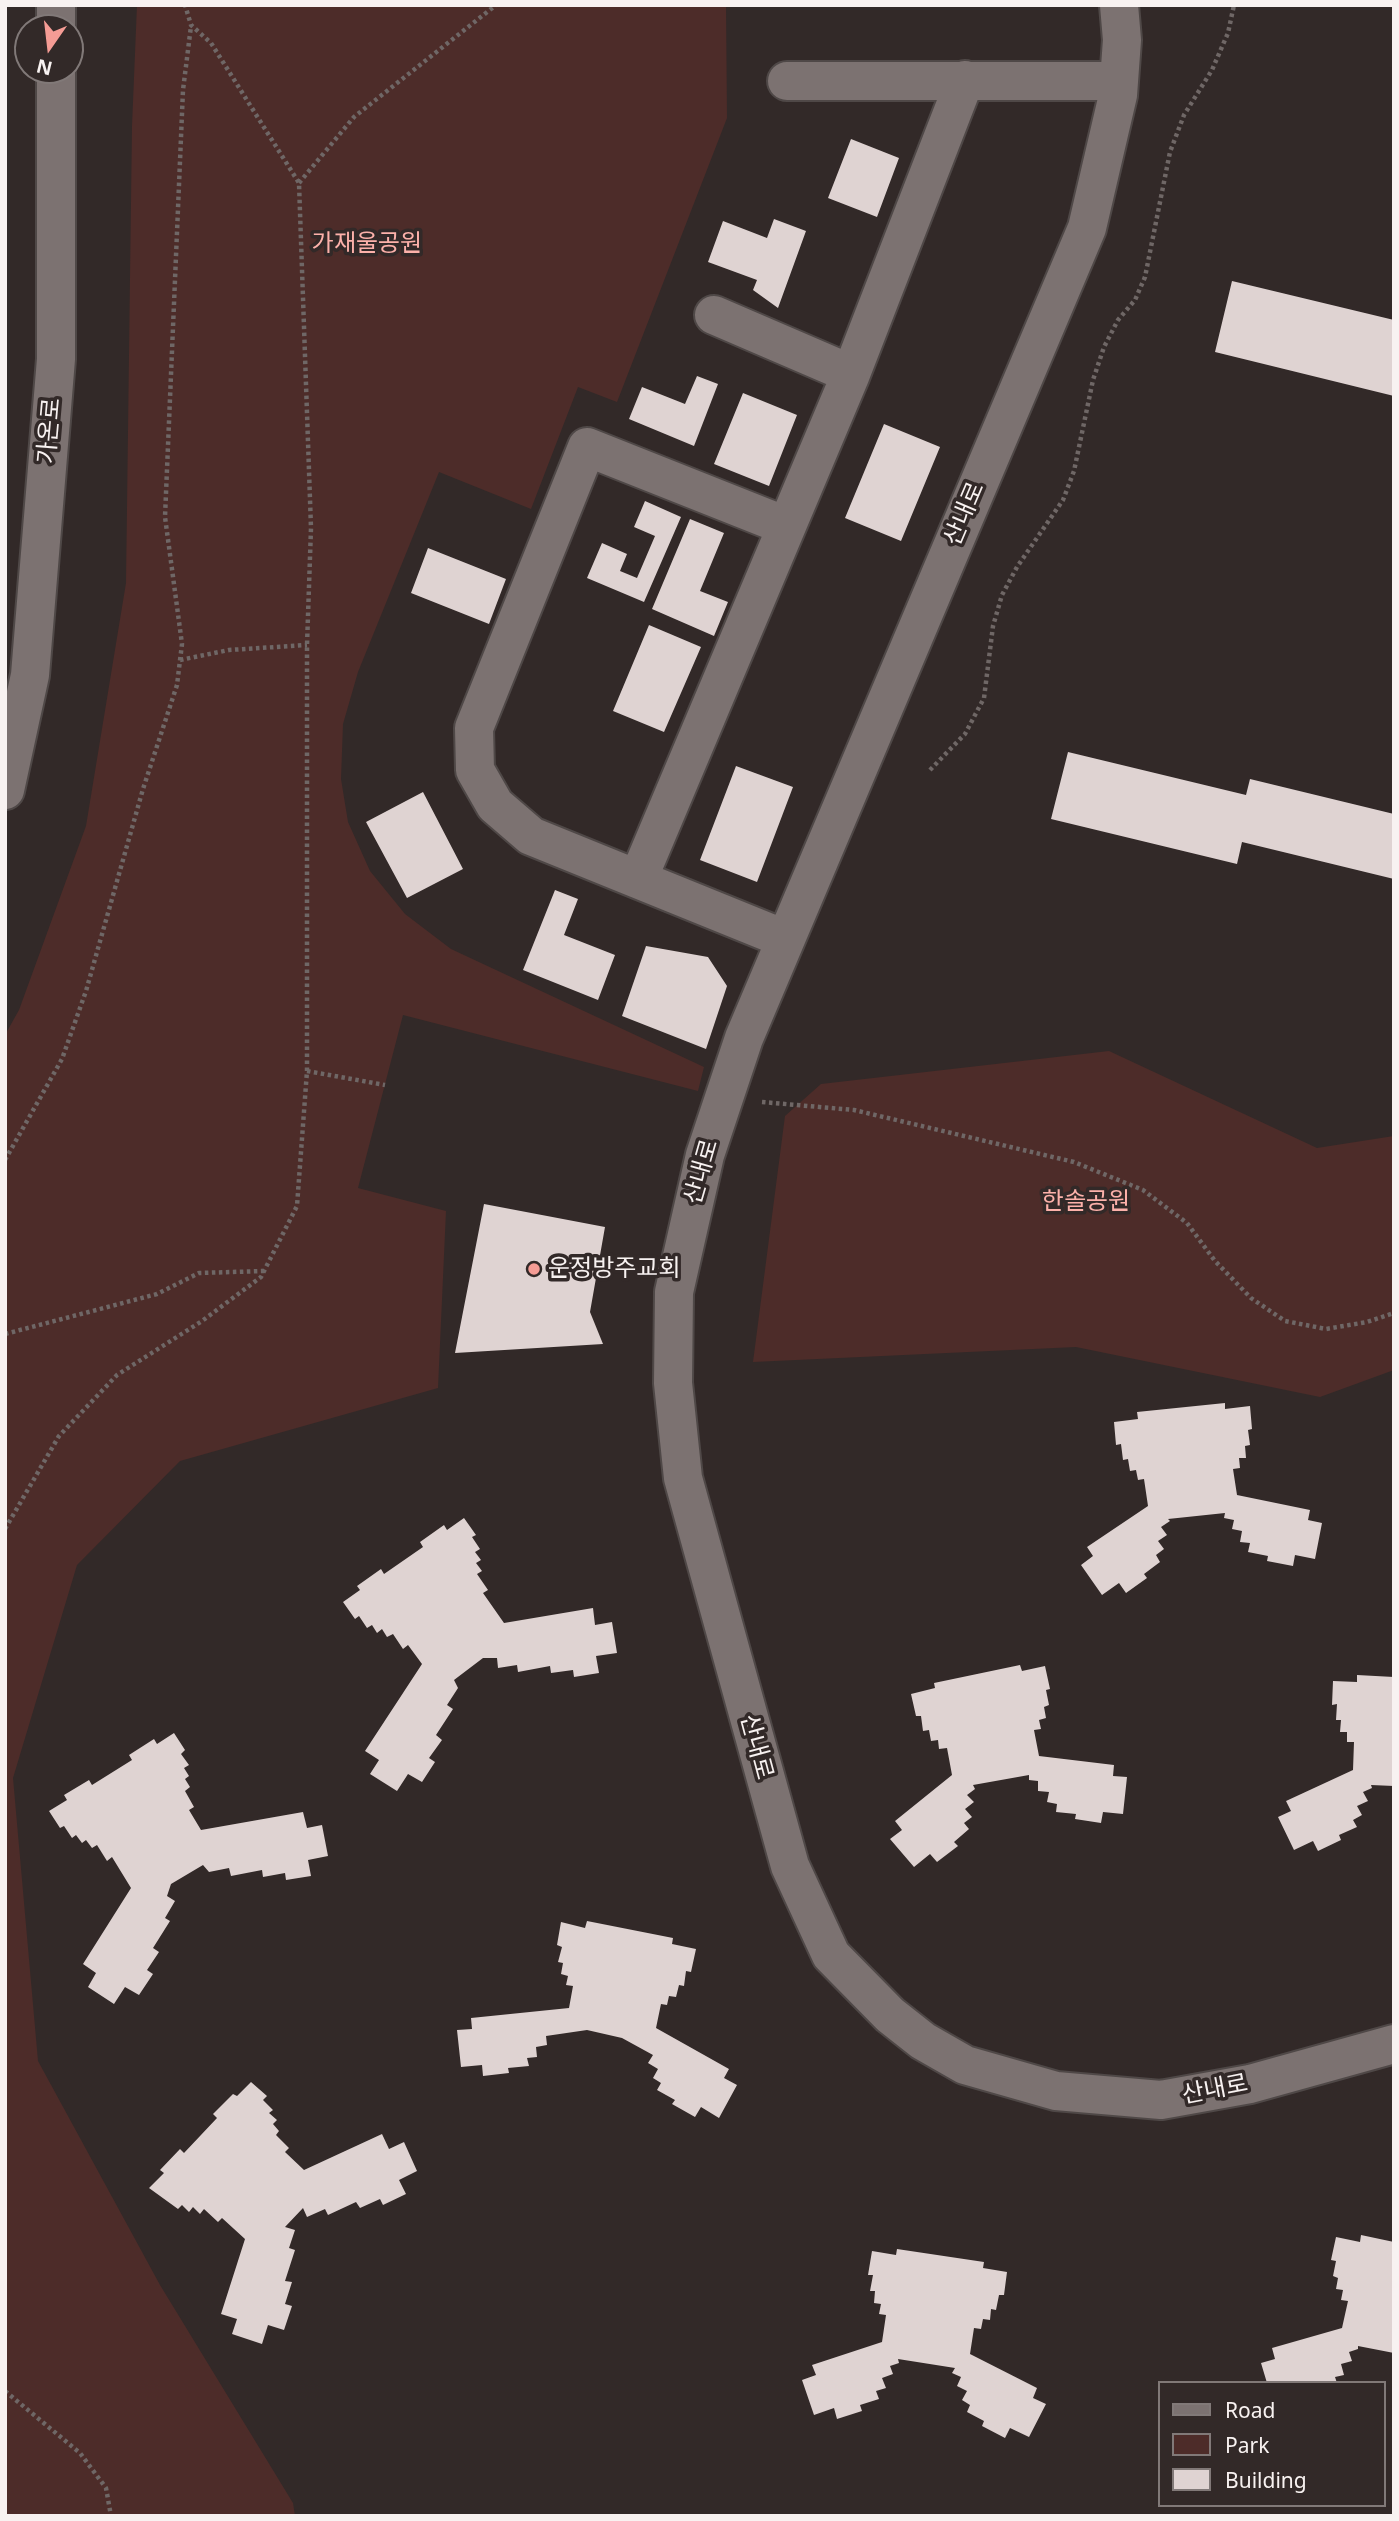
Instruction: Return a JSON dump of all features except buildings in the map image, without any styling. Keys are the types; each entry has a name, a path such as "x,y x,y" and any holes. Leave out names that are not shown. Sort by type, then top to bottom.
{"street":[{"name":"산내로","path":"1119,5 1122,40 1119,81 1087,228 744,1038 705,1155 674,1292 673,1383 683,1478 790,1866 831,1955 890,2015 923,2041 965,2066 1056,2091 1161,2100 1250,2084 1394,2044"},
{"path":"787,80 1119,81"},
{"path":"638,879 850,374 965,80"},
{"name":"가온로","path":"5,790 30,675 57,359 56,84"},
{"path":"715,315 850,374"},
{"path":"785,939 531,836 495,805 475,770 474,728 587,447 786,526"}],"path":[{"path":"5,1160 66,1048 177,685 182,645 165,517 183,90 191,26 185,5"},
{"path":"299,183 354,117 496,5"},
{"path":"930,770 965,734 984,698 993,626 1002,595 1017,567 1063,500 1074,471 1093,380 1104,347 1118,320 1135,300 1145,277 1170,152 1184,115 1212,70 1228,33 1234,5"},
{"path":"5,1529 58,1436 117,1376 202,1321 261,1277 297,1206 307,1071 310,446 299,183 211,43 191,26"},
{"path":"180,660 229,650 307,645"},
{"path":"307,1071 385,1085"},
{"path":"724,1098 854,1110 1074,1162 1143,1190 1187,1223 1215,1261 1251,1298 1285,1321 1326,1329 1367,1322 1394,1313"},
{"path":"5,1334 157,1294 199,1273 264,1271"},
{"path":"5,2392 80,2453 106,2488 111,2516"}],"green space":[{"name":"가재울공원","path":"137,5 726,5 727,118 617,402 578,387 531,509 439,472 358,672 343,724 341,779 348,822 370,871 405,914 451,949 704,1067 698,1091 403,1015 358,1188 446,1211 438,1388 180,1461 77,1565 13,1778 38,2061 160,2285 293,2503 295,2516 5,2516 5,1035 19,1010 86,826 126,583 132,126"},
{"name":"한솔공원","path":"1109,1051 1317,1148 1394,1136 1394,1370 1320,1397 1076,1347 753,1362 785,1116 821,1084"}],"place":[{"name":"운정방주교회","path":"534,1269"}]}
